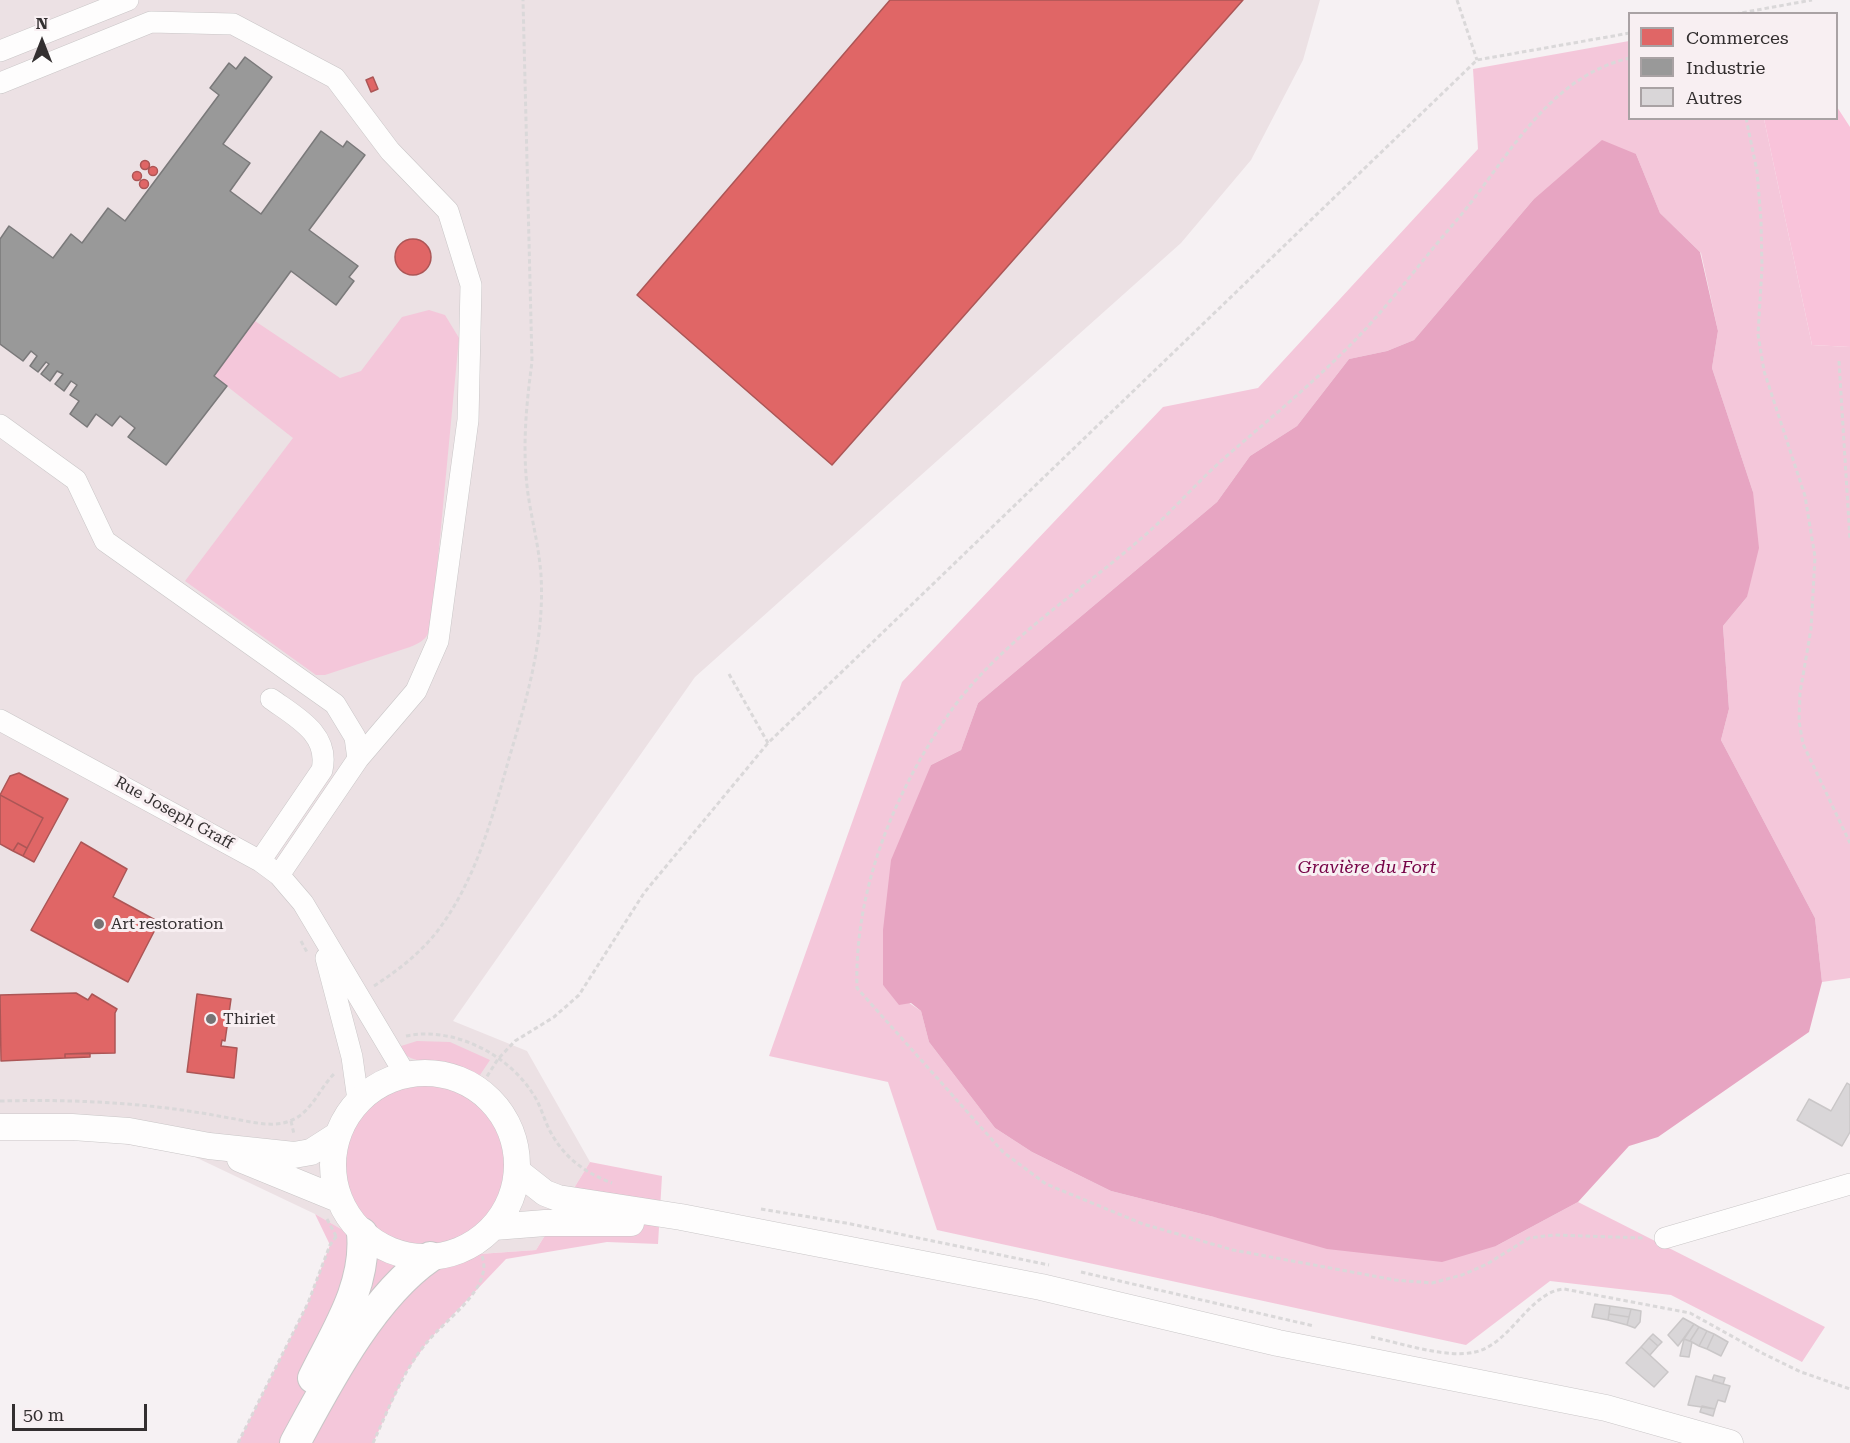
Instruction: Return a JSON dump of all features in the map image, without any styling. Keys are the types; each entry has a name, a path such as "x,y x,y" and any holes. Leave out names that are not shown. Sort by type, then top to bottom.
{"highway":[{"path":"281,1443 356,1290 364,1253 349,1235"},
{"path":"295,1443 319,1399 377,1310 411,1271 430,1257"}],"main road":[{"path":"424,1072 444,1074 479,1089 493,1102 508,1126 517,1153 517,1171 510,1201 485,1234 454,1253 430,1257 406,1256 349,1235 349,1218 338,1199 332,1179 332,1157 336,1136 345,1117 358,1100 379,1084 405,1074 424,1072"},
{"path":"0,1126 129,1131 209,1146 294,1155 311,1152 336,1136"},
{"path":"209,1146 338,1199"},
{"path":"517,1171 544,1193 558,1198 681,1217 754,1220 1278,1343 1606,1408 1730,1443"},
{"path":"485,1234 599,1222 754,1220"}],"street":[{"path":"0,51 128,0"},
{"path":"0,83 151,22 233,24 335,78 390,151 448,211 471,285 471,308 468,420 438,641 416,691 358,759 279,875"},
{"path":"0,425 76,480 105,541 335,704 355,737 358,759"},
{"path":"260,861 322,770 324,759 322,747 310,727 271,699"},
{"name":"Rue Joseph Graff","path":"0,720 260,861 279,875 303,903 310,938 352,1057 358,1100"},
{"name":"Rue Joseph Graff","path":"310,938 405,1074"},
{"path":"1665,1238 1850,1184"}],"path":[{"path":"369,988 413,959 436,932 469,878 483,848 529,692 537,654 541,575 525,461 527,394 532,362 523,0"},
{"path":"1457,0 1477,60"},
{"path":"1746,12 1812,0"},
{"path":"479,1089 498,1059 515,1041 554,1017 579,995 644,893 768,743 1477,60 1628,33"},
{"path":"1628,58 1610,62 1580,76 1534,118 1486,186 1360,334 1288,405 1227,456 1152,529 984,669 919,759 890,823 864,897 856,954 856,988 1003,1152 1046,1184 1143,1224 1233,1250 1395,1280 1432,1282 1462,1275 1487,1264 1529,1238 1554,1235 1665,1238"},
{"path":"1746,120 1757,171 1761,220 1762,268 1758,334 1764,371 1805,496 1815,557 1811,629 1800,693 1799,721 1803,744 1850,843"},
{"path":"1839,361 1850,540"},
{"path":"729,674 768,743"},
{"path":"308,956 310,938"},
{"path":"404,1037 440,1035 482,1047 517,1074 533,1093 549,1129 567,1157 596,1177 621,1185"},
{"path":"0,1101 98,1101 151,1105 258,1123 291,1121 309,1108 339,1068"},
{"path":"291,1121 295,1140"},
{"path":"754,1220 846,1223 1057,1267"},
{"path":"373,1443 405,1374 428,1341 468,1300 483,1273 482,1252 485,1234"},
{"path":"238,1443 308,1303 330,1245 349,1235"},
{"path":"1079,1272 1317,1327"},
{"path":"1362,1336 1456,1353 1474,1353 1501,1339 1550,1292 1564,1289 1690,1313 1801,1372 1850,1389"}],"shaded area":[{"path":"0,0 1320,0 1303,60 1251,160 1181,243 695,677 453,1021 527,1051 590,1162 536,1250 394,1260 315,1214 193,1156 79,1136 0,1139"},
{"path":"1628,41 1628,120 1764,120 1812,345 1850,347 1850,978 1822,982 1815,918 1721,740 1729,709 1723,626 1747,597 1753,492 1712,368 1718,331 1701,253 1660,213 1636,154 1533,200 1414,340 1387,351 1349,359 1297,426 1250,456 1217,502 978,703 961,750 931,765 883,985 921,1011 929,1042 995,1128 1032,1152 1111,1191 1214,1217 1496,1246 1578,1202 1825,1327 1802,1362 1671,1295 1550,1281 1466,1345 937,1230 888,1082 769,1056 902,682 1163,407 1258,388 1478,149 1473,69"},
{"path":"1838,109 1850,127 1850,347 1812,345 1764,120 1838,120"},
{"path":"429,310 445,315 459,338 430,630 422,641 410,647 325,675 316,675 185,581 293,438 214,376 255,321 340,378 361,371 402,317"},
{"path":"417,1041 450,1042 490,1060 478,1078 455,1067 414,1059 398,1047"},
{"path":"425,1085 455,1091 481,1109 499,1135 505,1165 499,1195 481,1221 455,1239 425,1245 395,1239 369,1221 351,1195 345,1165 351,1135 369,1109 395,1091"},
{"path":"590,1162 662,1176 658,1244 607,1242 506,1259 428,1341 405,1374 373,1443 238,1443 308,1303 330,1245 315,1214 395,1260 536,1250"}],"water":[{"name":"Gravière du Fort","path":"1602,140 1636,154 1660,213 1700,252 1718,331 1712,368 1753,492 1759,548 1747,597 1723,626 1729,709 1721,740 1815,918 1822,982 1809,1032 1658,1137 1629,1146 1578,1202 1496,1246 1442,1262 1327,1249 1111,1191 1032,1152 995,1128 929,1042 921,1011 911,1003 899,1005 883,985 883,930 891,860 931,765 961,750 978,703 1217,502 1250,456 1297,426 1349,359 1387,351 1414,340 1533,200"}],"building: Commerces":[{"path":"890,0 1243,0 832,465 637,295"},
{"path":"373,77 378,89 371,92 366,80"},
{"path":"145,161 149,165 145,169 141,165"},
{"path":"153,167 157,171 153,175 149,171"},
{"path":"137,172 141,176 137,180 133,176"},
{"path":"144,180 148,184 144,188 140,184"},
{"path":"413,239 425,245 431,257 425,269 413,275 401,269 395,257 401,245"},
{"path":"19,773 68,799 34,862 23,856 43,818 0,795 10,776"},
{"path":"0,795 43,818 27,848 18,843 13,851 0,844"},
{"path":"81,842 127,869 113,897 159,922 128,982 31,930"},
{"path":"18,843 27,848 23,856 13,851"},
{"path":"76,993 88,1000 92,994 117,1009 115,1013 115,1053 65,1054 65,1058 1,1061 0,995"},
{"name":"Thiriet","path":"197,994 231,999 225,1041 222,1040 221,1046 237,1048 234,1078 187,1072"},
{"path":"90,1053 90,1057 65,1058 65,1054"}],"building: Industrie":[{"path":"245,57 272,77 223,144 250,163 230,191 261,214 321,131 343,147 347,141 365,155 309,230 358,266 349,277 354,281 336,305 291,271 214,376 227,386 166,465 128,437 135,428 120,416 112,426 96,414 87,427 70,414 79,401 70,395 77,385 71,381 64,391 55,384 63,374 57,371 50,381 41,374 49,364 46,362 38,372 30,366 37,356 31,351 23,361 0,344 0,239 9,226 53,258 71,234 82,243 108,208 125,221 219,95 210,88 229,63 236,69"}],"building: Autres":[{"path":"1847,1083 1850,1085 1850,1132 1842,1146 1797,1120 1809,1099 1831,1111"},
{"path":"1595,1304 1610,1306 1608,1320 1592,1317"},
{"path":"1610,1306 1631,1309 1629,1317 1609,1314"},
{"path":"1631,1309 1641,1311 1640,1322 1635,1328 1627,1325"},
{"path":"1609,1314 1629,1317 1627,1325 1608,1320"},
{"path":"1683,1318 1694,1324 1678,1346 1668,1335"},
{"path":"1694,1324 1699,1327 1690,1341 1684,1339"},
{"path":"1699,1327 1707,1331 1699,1346 1690,1341"},
{"path":"1707,1331 1714,1334 1707,1349 1699,1346"},
{"path":"1653,1334 1662,1342 1658,1346 1649,1338"},
{"path":"1714,1334 1728,1342 1721,1356 1707,1349"},
{"path":"1649,1338 1658,1346 1650,1355 1641,1347"},
{"path":"1684,1339 1692,1342 1689,1357 1680,1356"},
{"path":"1641,1347 1668,1372 1654,1387 1626,1363"},
{"path":"1714,1375 1725,1378 1723,1384 1712,1381"},
{"path":"1696,1376 1730,1386 1725,1402 1718,1400 1715,1409 1688,1405"},
{"path":"1702,1406 1715,1409 1713,1416 1700,1412"}],"place":[{"name":"Art restoration","path":"99,924"},
{"name":"Thiriet","path":"211,1019"}]}
